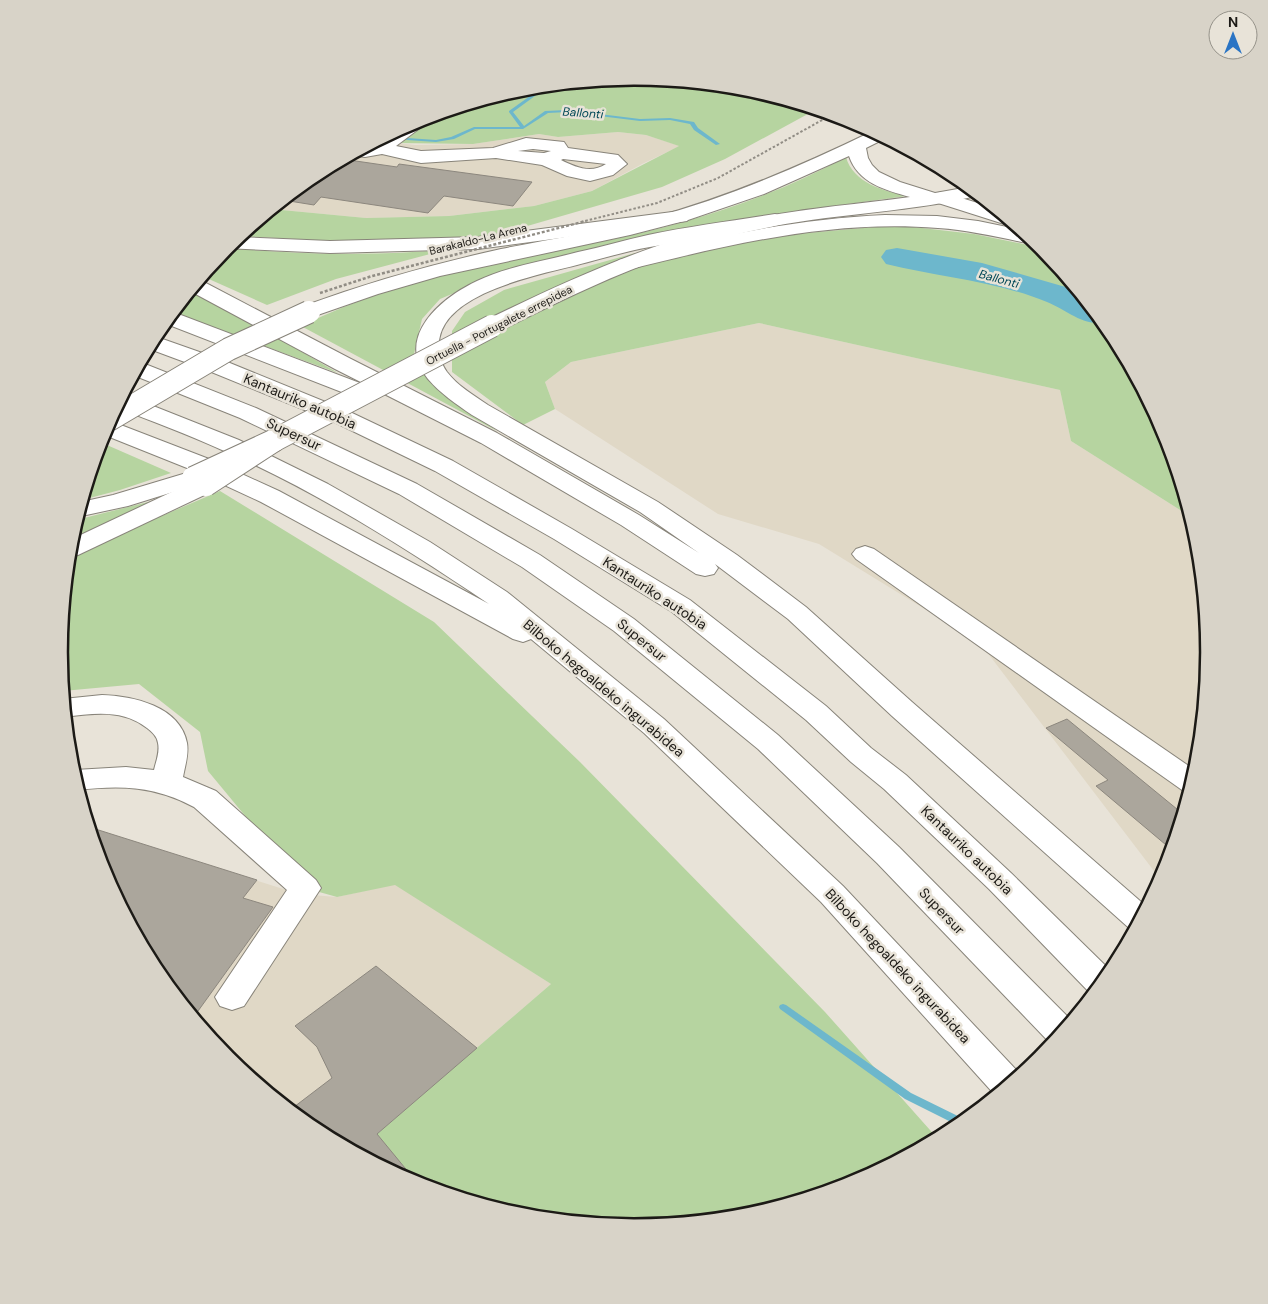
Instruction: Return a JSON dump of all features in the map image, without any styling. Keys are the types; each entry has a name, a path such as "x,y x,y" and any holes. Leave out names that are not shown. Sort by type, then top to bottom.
{"main road":[{"path":"121,413 229,349 313,303 430,272 680,217 731,202 774,185 872,138"},
{"path":"382,149 392,140"},
{"path":"857,146 859,163 864,170 875,178 899,187 993,214"},
{"path":"369,151 382,149 421,157 496,153 553,156"},
{"name":"Ortuella - Portugalete errepidea","path":"200,481 274,440 492,326 626,264 675,246 775,220 965,193"},
{"path":"241,243 330,247 478,243 680,217"},
{"path":"775,220 712,229 639,243 512,275 485,285 459,298 443,312 433,326 428,341 429,360 436,374 453,392 480,410 649,507 797,612 902,709 1136,915"},
{"path":"626,264 732,238 831,222 925,221 978,227 1018,235"},
{"path":"200,288 343,364 489,438 572,487 694,561 762,607 902,709"},
{"path":"176,320 380,400 572,487"},
{"name":"Kantauriko autobia","path":"158,345 217,366 342,417 444,466 563,534 681,606 795,695 861,755 895,782 1000,881 1097,979"},
{"name":"Supersur","path":"142,370 248,413 408,489 532,561 624,624 768,742 895,862 1058,1029"},
{"name":"Bilboko hegoaldeko ingurabidea","path":"125,402 231,445 319,489 421,547 498,598 654,726 832,894 1004,1081"},
{"path":"113,430 190,460 292,507 444,592 568,656"},
{"path":"86,508 200,481"},
{"path":"77,546 200,481"},
{"path":"865,554 1186,779"},
{"path":"70,707 98,703 126,705 148,713 166,727 173,744 167,782"},
{"path":"82,779 109,776 142,777 188,789 205,799 305,888 232,996"}],"path":[{"name":"Barakaldo-La Arena","path":"313,303 410,266 658,202 718,178 824,119"}],"shaded area":[{"path":"424,127 397,143 415,145 473,144 539,134 558,137 618,132 646,135 680,146 592,191 534,206 449,216 366,218 280,210 319,181 351,161 383,144"},
{"path":"759,323 1060,390 1071,441 1183,512 1190,541 1199,615 1199,689 1196,726 1190,763 1181,799 1156,872 980,643 819,544 718,514 555,409 545,382 571,362"},
{"path":"97,829 299,894 337,897 395,884 551,984 377,1134 407,1171 351,1143 319,1123 260,1078 208,1026 163,967 143,935 111,869"}],"green space":[{"path":"634,85 708,90 745,96 808,114 725,159 662,187 510,231 469,238 349,242 249,237 280,210 366,218 449,216 534,206 592,191 679,146 646,135 618,132 558,137 539,134 473,144 396,143 422,127 487,105 523,96 597,87"},
{"path":"846,157 855,173 862,179 879,188 907,196 790,212 653,236 485,280 440,299 422,319 414,354 436,387 497,431 301,326 368,298 437,276 498,261 632,235 695,219 787,186"},
{"path":"896,225 974,234 1029,245 1060,278 1083,307 1125,369 1157,435 1183,512 1071,441 1060,390 759,323 571,362 545,382 555,409 523,425 452,372 452,331 465,312 504,290 635,253 693,252 796,234"},
{"path":"235,249 337,254 421,252 449,249 336,279 267,305 208,278"},
{"path":"196,293 338,373 179,315"},
{"path":"107,445 171,473 89,498"},
{"path":"220,491 434,622 580,762 825,1012 933,1133 885,1160 816,1188 745,1208 671,1217 597,1217 523,1208 452,1188 406,1170 377,1134 551,984 395,885 337,897 305,888 208,771 200,732 139,684 69,690 69,615 76,553"},
{"path":"152,501 79,538 84,518"}],"building":[{"path":"352,160 397,167 399,164 532,182 513,206 444,196 428,213 321,197 314,205 291,201"},
{"path":"1067,719 1178,810 1166,845 1096,786 1108,780 1046,728"},
{"path":"97,829 257,880 243,898 273,907 197,1012 163,967 143,935 111,869"},
{"path":"376,966 477,1048 377,1134 407,1171 351,1143 296,1106 332,1078 317,1047 295,1026"}],"waterway":[{"path":"523,128 511,112 536,94"},
{"name":"Ballonti","path":"523,128 547,112 567,111 640,120 670,119 692,123 696,129 718,144"},
{"name":"Ballonti","path":"399,137 436,141 452,138 474,128 523,128"},
{"name":"Ballonti","path":"897,257 982,273 1058,295 1083,307"},
{"path":"783,1007 908,1096 955,1119"}]}
